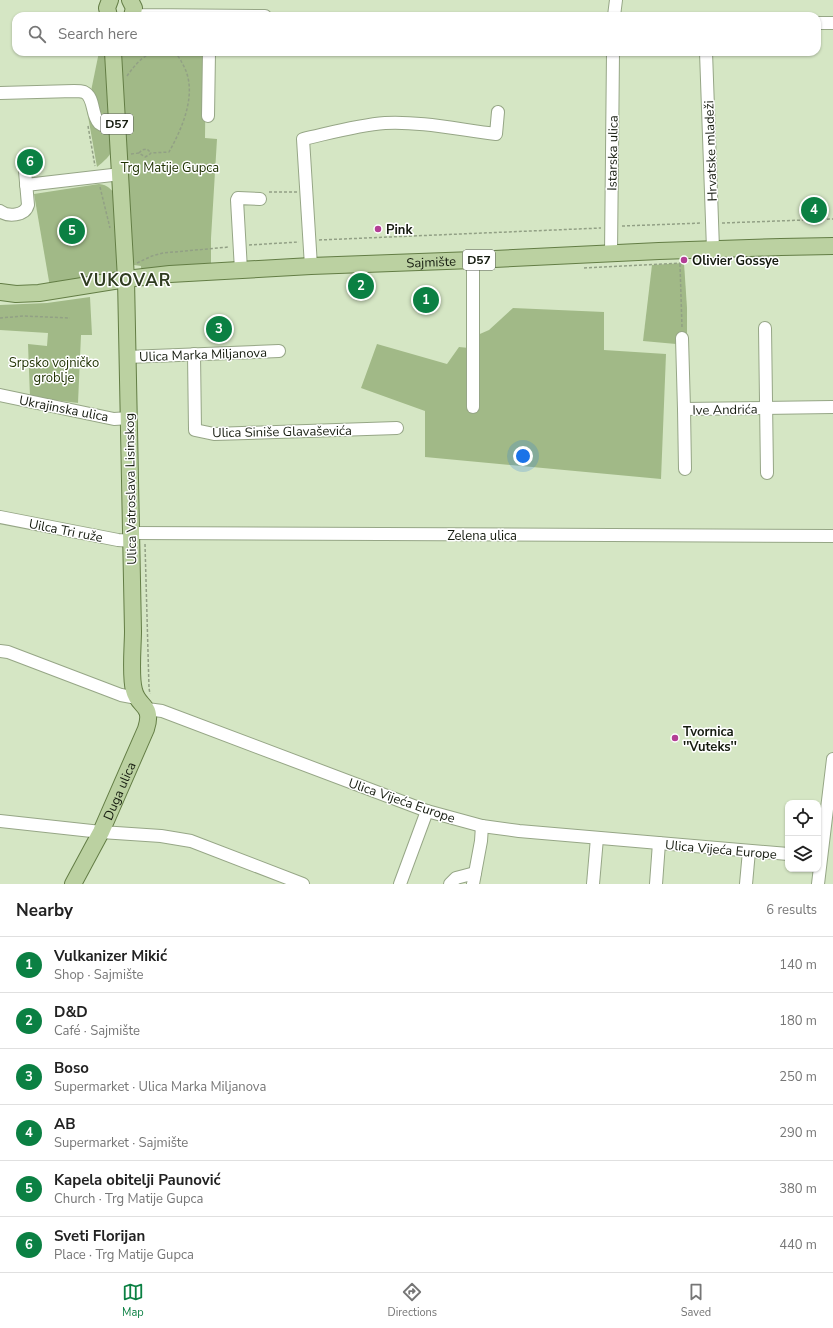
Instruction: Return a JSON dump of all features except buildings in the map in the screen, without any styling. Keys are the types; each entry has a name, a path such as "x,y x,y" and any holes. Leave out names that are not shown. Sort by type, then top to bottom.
{"main road":[{"name":"D57","path":"113,56 126,272"},
{"name":"Sajmište","path":"0,292 40,293 126,272 170,274 311,266 713,249 833,246"},
{"name":"Ulica Vatroslava Lisinskog","path":"126,272 132,537 132,682 134,691 142,704"},
{"name":"Duga ulica","path":"72,884 101,832 146,729 149,715 142,704"}],"street":[{"path":"614,12 616,0"},
{"path":"821,23 833,23"},
{"path":"208,116 209,56"},
{"name":"Istarska ulica","path":"611,254 613,56"},
{"name":"Hrvatske mladeži","path":"706,56 713,249"},
{"path":"0,93 84,92 89,96 95,117 100,124 117,129"},
{"path":"311,266 303,138 386,123 415,123 496,134 498,112"},
{"path":"0,211 4,214 16,214 22,213 27,209 28,205 25,171"},
{"path":"26,185 121,174"},
{"path":"99,177 109,183 122,196"},
{"path":"241,270 237,200 238,198 260,199"},
{"path":"473,260 473,407"},
{"name":"Ive Andrića","path":"765,328 767,473"},
{"name":"Ive Andrića","path":"682,338 685,470"},
{"name":"Ulica Marka Miljanova","path":"127,357 279,351"},
{"name":"Ulica Siniše Glavaševića","path":"194,354 195,430 214,434 396,428"},
{"name":"Ukrajinska ulica","path":"0,395 114,419 129,418"},
{"name":"Ive Andrića","path":"684,409 833,407"},
{"name":"Uilca Tri ruže","path":"0,517 118,540 132,537"},
{"name":"Zelena ulica","path":"132,537 833,536"},
{"name":"Ulica Vijeća Europe","path":"0,651 8,652 427,811 482,826 519,831 785,854"},
{"path":"818,884 824,858 833,758"},
{"path":"400,884 427,811"},
{"path":"0,821 101,832 161,836 191,841 303,884"},
{"path":"450,884 456,878 474,878 481,841 482,826"},
{"path":"594,884 597,838"},
{"path":"656,884 659,843"},
{"path":"746,884 749,851"}],"path":[{"path":"127,77 133,67 147,56"},
{"path":"129,154 139,154 145,157 151,153 169,152 186,117 189,85 186,69 177,56"},
{"path":"139,154 142,150 147,149 151,153"},
{"path":"260,199 260,192 307,192"},
{"path":"126,272 140,262 152,256 163,253 240,246 310,241 611,227 833,219"},
{"path":"680,264 682,338"},
{"path":"0,318 24,316 70,318"}],"green space":[{"path":"98,56 108,56 111,118 107,120 101,117 91,91"},
{"name":"Trg Matije Gupca","path":"118,56 206,56 205,138 217,139 211,238 211,263 141,270 141,266 134,265 131,261 124,144 125,113"},
{"path":"85,99 108,129 113,142 111,153 97,167"},
{"path":"99,184 105,185 116,196 119,269 116,273 50,287 34,194"},
{"path":"684,263 687,308 687,345 643,341 652,265"},
{"name":"Srpsko vojničko groblje","path":"90,297 92,335 81,335 78,403 30,397 28,344 47,346 48,333 0,330 0,305 47,303"},
{"path":"513,308 604,312 604,350 666,354 661,479 425,457 425,411 361,388 377,344 447,364 459,347 469,348 473,337 489,330"}],"place":[{"name":"Sveti Florijan","path":"30,162"},
{"name":"AB","path":"814,210"},
{"name":"Pink","path":"378,229"},
{"name":"Kapela obitelji Paunović","path":"72,231"},
{"name":"Olivier Gossye","path":"684,260"},
{"name":"D&D","path":"361,286"},
{"name":"Vulkanizer Mikić","path":"426,300"},
{"name":"Boso","path":"219,329"},
{"name":"Tvornica ''Vuteks''","path":"675,738"}],"district":[{"name":"VUKOVAR","path":"126,280"}]}
